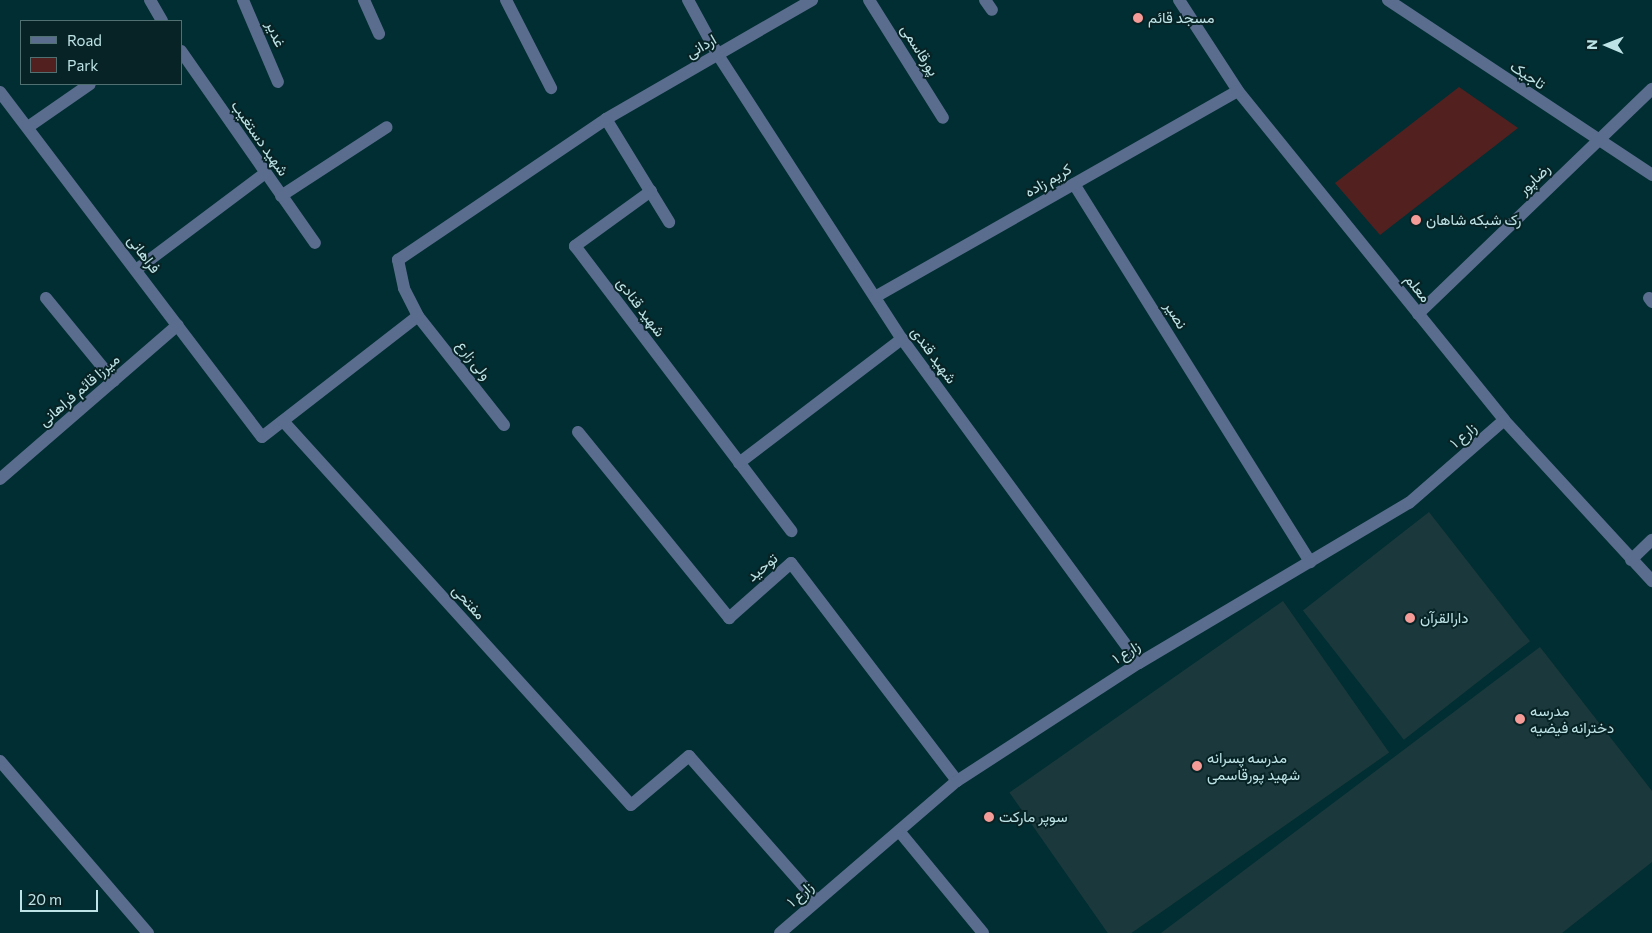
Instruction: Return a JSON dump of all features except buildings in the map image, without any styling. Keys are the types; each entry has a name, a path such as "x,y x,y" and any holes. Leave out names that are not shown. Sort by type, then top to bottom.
{"street":[{"path":"150,0 161,20"},
{"name":"غدیر","path":"243,0 278,82"},
{"path":"364,0 379,34"},
{"path":"506,0 550,88"},
{"path":"688,0 718,55"},
{"name":"اردانی","path":"418,316 404,288 398,260 606,119 812,0"},
{"name":"پورقاسمی","path":"869,0 943,118"},
{"name":"معلم","path":"1179,0 1238,91 1504,420 1652,581"},
{"name":"تاجیک","path":"1388,0 1652,175"},
{"name":"شهید دستغیب","path":"182,52 264,174 315,243"},
{"name":"شهید قندی","path":"718,55 902,339 1139,663"},
{"path":"28,127 89,85"},
{"name":"رضاپور","path":"1418,314 1652,89"},
{"name":"کریم زاده","path":"875,297 1238,91"},
{"name":"فراهانی","path":"0,92 262,437 283,420"},
{"path":"606,119 669,222"},
{"path":"281,196 387,127"},
{"path":"136,270 264,174"},
{"name":"نصیر","path":"1074,184 1250,463 1310,562"},
{"name":"شهید قنادی","path":"651,191 575,246 791,531"},
{"path":"46,298 114,381"},
{"path":"283,420 418,316"},
{"name":"ولی زارع","path":"418,316 504,425"},
{"name":"میرزا قائم فراهانی","path":"0,479 178,325"},
{"path":"739,463 902,339"},
{"name":"مفتحی","path":"283,420 631,805 689,756 817,901"},
{"name":"زارع ۱","path":"780,933 957,781 1139,663 1409,503 1504,420"},
{"name":"توحید","path":"578,432 729,618 790,563 957,781"},
{"path":"1631,560 1652,540"},
{"path":"0,761 148,933"},
{"path":"899,831 983,933"}],"shaded area":[{"name":"دارالقرآن","path":"1429,512 1530,641 1404,740 1303,611"},
{"name":"مدرسه پسرانه شهید پورقاسمی","path":"1283,601 1389,753 1131,933 1108,933 1009,793"},
{"name":"مدرسه دخترانه فیضیه","path":"1540,647 1652,791 1652,862 1562,933 1161,933"}],"green space":[{"path":"1459,87 1518,128 1380,235 1335,183"}],"place":[{"name":"مسجد قائم","path":"1138,18"},
{"name":"رک شبکه شاهان","path":"1416,220"},
{"name":"دارالقرآن","path":"1410,618"},
{"name":"مدرسه دخترانه فیضیه","path":"1520,719"},
{"name":"مدرسه پسرانه شهید پورقاسمی","path":"1197,766"},
{"name":"سوپر مارکت","path":"989,817"}]}
